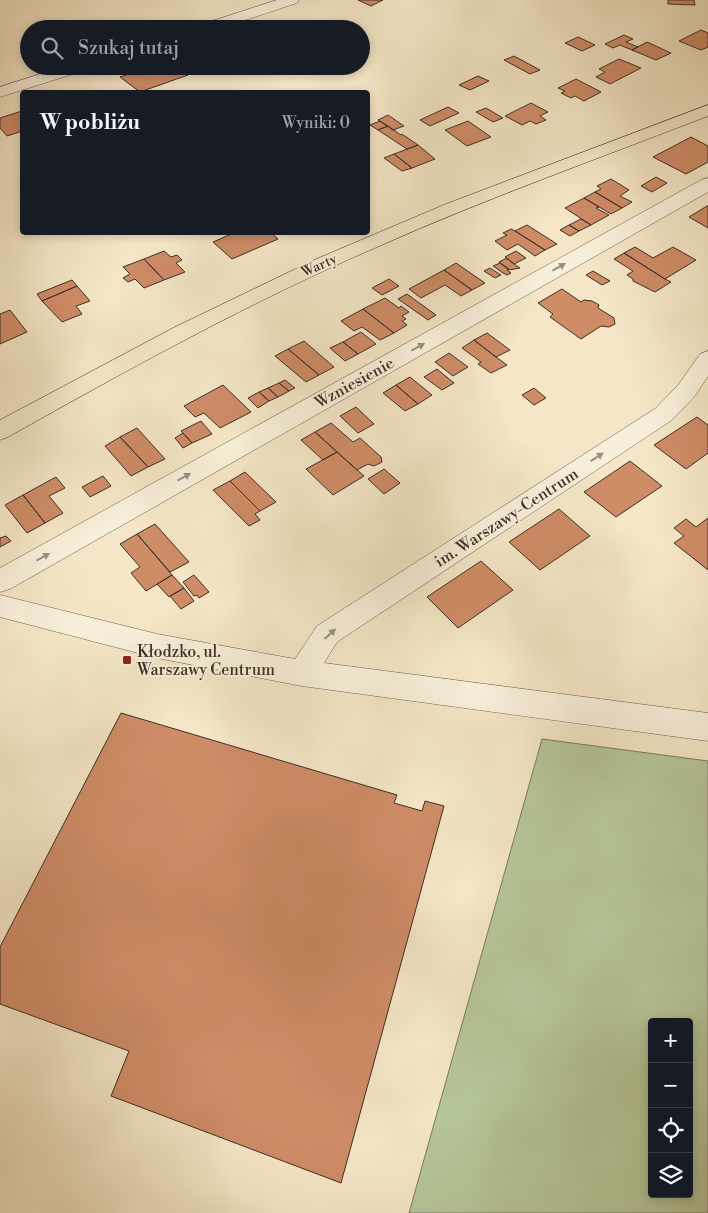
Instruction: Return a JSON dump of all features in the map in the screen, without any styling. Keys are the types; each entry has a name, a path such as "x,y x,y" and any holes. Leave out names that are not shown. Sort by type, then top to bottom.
{"main road":[{"name":"Warty","path":"0,431 108,370 202,321 313,268 411,225 708,110"}],"street":[{"path":"230,20 292,0"},
{"path":"0,92 54,75"},
{"name":"Wzniesienie","path":"0,581 708,184"},
{"name":"im. Warszawy-Centrum","path":"302,673 328,634 664,414 687,390 708,359"},
{"path":"0,606 157,646 302,673 708,727"}],"green space":[{"path":"542,739 708,761 708,1213 409,1213"}],"building":[{"path":"358,0 383,0 371,6"},
{"path":"668,0 694,0 695,5 668,4"},
{"path":"701,30 708,33 708,47 701,50 679,41"},
{"path":"624,35 633,39 626,42 638,47 632,50 620,45 613,48 605,44"},
{"path":"578,37 595,45 582,51 565,43"},
{"path":"647,42 671,53 656,60 632,50"},
{"path":"514,56 540,70 530,74 504,60"},
{"path":"619,59 641,68 610,84 596,77 605,72 599,69"},
{"path":"126,75 188,75 146,90 137,90 120,77"},
{"path":"478,76 489,81 470,90 459,85"},
{"path":"576,79 601,92 584,101 575,96 571,98 561,93 565,91 558,88"},
{"path":"531,103 548,112 540,116 546,120 536,124 530,121 522,125 505,116"},
{"path":"448,107 459,113 430,126 420,120"},
{"path":"486,108 503,118 493,122 476,112"},
{"path":"20,112 20,132 7,136 0,128 0,118"},
{"path":"388,115 404,126 393,130 378,120"},
{"path":"380,121 388,126 378,130 370,125"},
{"path":"468,121 491,137 467,146 445,130"},
{"path":"388,126 418,145 407,149 378,130"},
{"path":"691,137 708,146 708,162 686,174 653,157"},
{"path":"418,145 435,159 412,168 394,154"},
{"path":"394,154 412,168 402,171 384,158"},
{"path":"656,177 667,183 652,192 641,186"},
{"path":"611,179 629,190 620,196 632,202 622,208 595,192 601,189 597,186"},
{"path":"595,192 622,208 611,214 584,198"},
{"path":"584,198 599,207 596,208 609,215 591,225 565,208"},
{"path":"708,206 708,228 689,217"},
{"path":"581,219 591,225 579,231 569,225"},
{"path":"527,225 557,244 545,250 515,231"},
{"path":"569,225 579,231 570,236 560,230"},
{"path":"511,229 545,250 535,256 518,244 507,250 495,241 507,235 503,233"},
{"path":"229,235 273,235 278,239 232,259 213,242"},
{"path":"635,247 653,258 673,247 696,260 665,279 624,253"},
{"path":"164,251 171,257 177,255 182,260 176,263 185,272 164,280 144,259"},
{"path":"516,251 526,258 514,264 505,257"},
{"path":"624,253 671,282 655,292 633,281 627,275 633,271 614,259"},
{"path":"507,258 520,268 509,270 499,262"},
{"path":"144,259 164,280 144,288 135,279 128,282 123,278 130,274 123,267"},
{"path":"456,263 485,283 472,290 444,270"},
{"path":"500,263 509,269 507,270 511,273 507,275 493,266"},
{"path":"490,268 501,275 495,278 484,271"},
{"path":"444,270 472,290 461,296 445,285 421,298 409,289"},
{"path":"593,271 610,281 602,285 586,275"},
{"path":"389,279 399,286 382,295 372,288"},
{"path":"72,280 77,286 42,301 37,294"},
{"path":"77,286 90,301 76,306 82,314 62,322 42,301"},
{"path":"562,289 581,302 584,300 592,301 599,305 598,308 614,318 615,324 609,327 601,326 581,339 550,317 553,314 538,303"},
{"path":"407,294 436,315 428,320 398,299"},
{"path":"385,298 399,308 401,306 409,312 402,316 406,319 402,321 407,325 394,333 363,309"},
{"path":"363,309 394,333 380,340 362,327 354,331 341,321"},
{"path":"10,310 27,332 0,344 0,314"},
{"path":"361,332 376,344 358,354 343,342"},
{"path":"487,333 510,350 496,357 474,340"},
{"path":"474,340 507,365 491,373 478,364 481,362 462,348"},
{"path":"304,341 334,367 319,375 288,349"},
{"path":"343,342 358,354 345,361 330,348"},
{"path":"288,349 319,375 306,382 275,356"},
{"path":"449,353 468,367 453,376 435,362"},
{"path":"437,369 454,383 442,390 424,377"},
{"path":"410,377 432,395 418,404 396,385"},
{"path":"285,380 295,388 289,391 279,383"},
{"path":"279,383 289,391 278,397 268,388"},
{"path":"223,385 251,412 220,428 204,413 195,417 184,406"},
{"path":"396,385 418,404 405,411 383,393"},
{"path":"268,388 278,397 269,401 259,392"},
{"path":"534,388 546,398 534,405 522,395"},
{"path":"259,392 269,401 258,408 248,398"},
{"path":"356,407 374,424 358,433 340,416"},
{"path":"697,417 708,425 708,453 686,469 654,445"},
{"path":"201,421 212,434 192,443 181,431"},
{"path":"331,423 353,442 360,438 381,457 382,462 374,466 368,464 357,470 315,432"},
{"path":"137,428 165,459 148,467 120,437"},
{"path":"315,432 337,452 323,460 301,440"},
{"path":"183,433 192,443 183,448 175,438"},
{"path":"120,437 148,467 131,476 105,446"},
{"path":"337,452 364,476 333,495 306,469"},
{"path":"630,461 662,486 616,517 584,492"},
{"path":"384,469 400,483 384,494 368,479"},
{"path":"245,472 276,502 260,511 230,481"},
{"path":"103,476 111,486 90,497 82,487"},
{"path":"56,477 65,488 49,496 63,513 45,523 23,495"},
{"path":"230,481 260,511 255,514 260,520 249,526 213,490"},
{"path":"23,495 45,523 27,533 5,505"},
{"path":"559,509 590,536 540,570 509,542"},
{"path":"708,518 708,570 674,543 684,536 674,528 686,519 696,527"},
{"path":"155,524 189,562 170,572 137,534"},
{"path":"137,534 172,575 146,591 131,573 140,567 120,544"},
{"path":"6,536 11,541 0,547 0,538"},
{"path":"481,561 513,590 458,628 427,597"},
{"path":"172,575 184,588 169,597 157,584"},
{"path":"194,575 209,592 199,598 197,595 194,596 183,582"},
{"path":"184,588 194,601 181,609 170,596"},
{"path":"121,713 397,795 394,803 422,811 425,801 444,806 341,1183 111,1096 129,1051 0,1004 0,947"}],"place":[{"name":"Kłodzko, ul. Warszawy Centrum","path":"127,660"}]}
